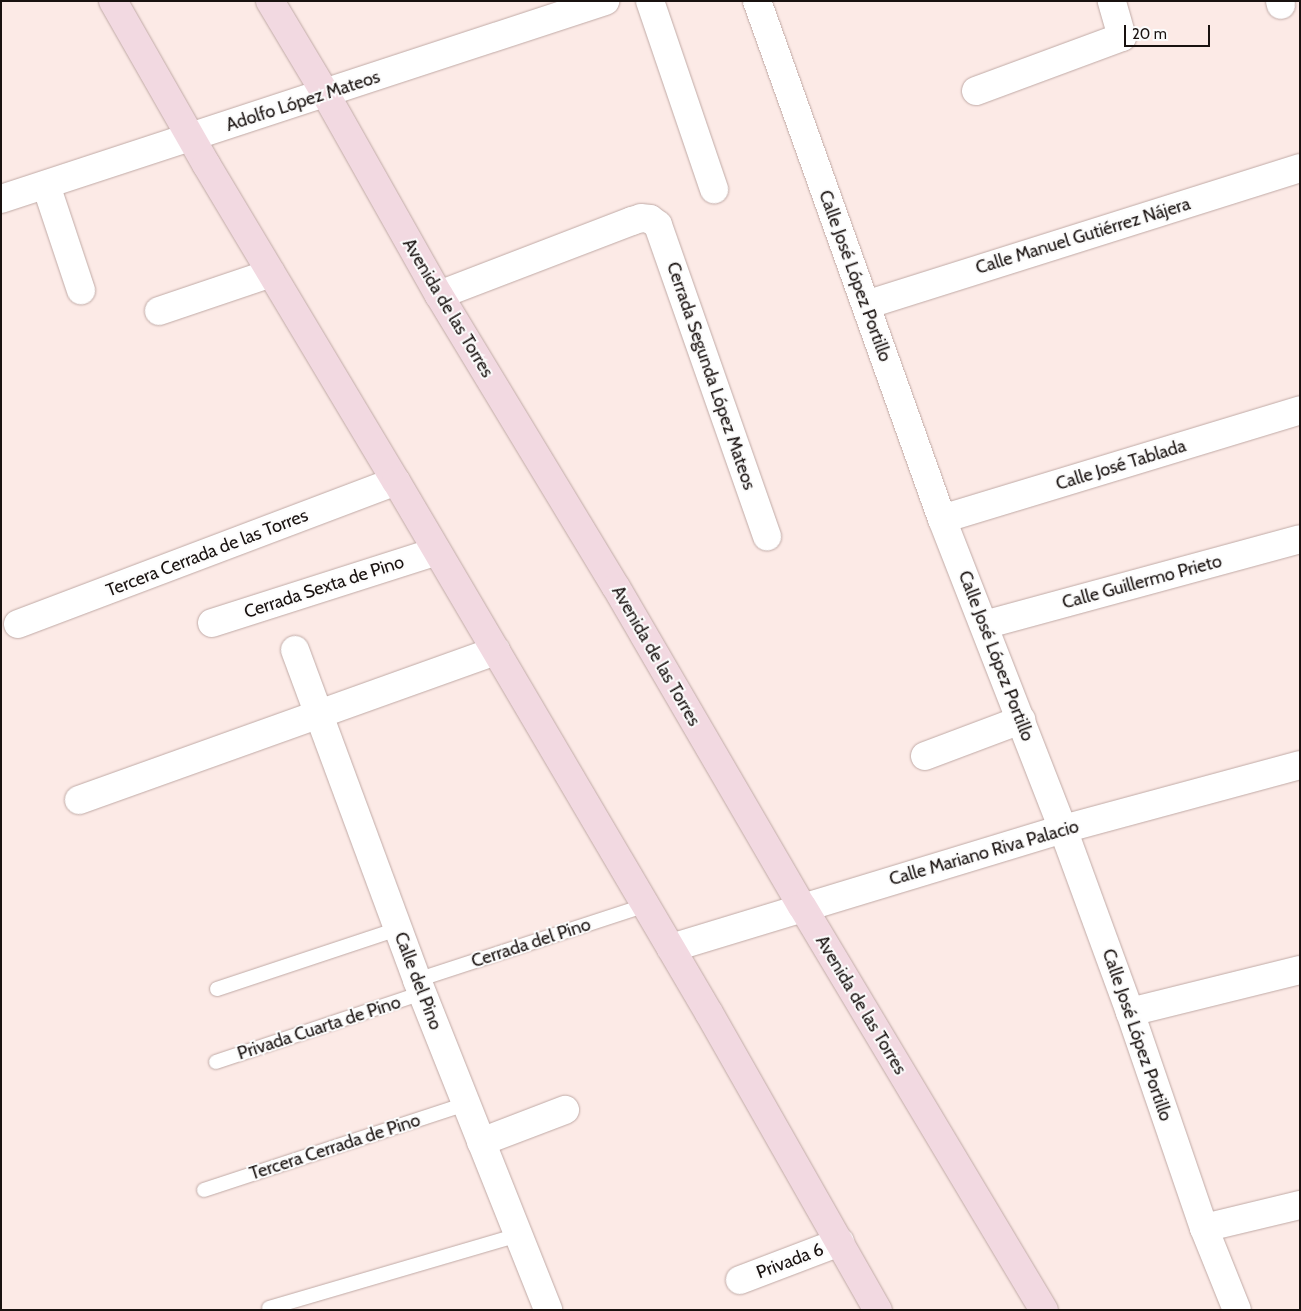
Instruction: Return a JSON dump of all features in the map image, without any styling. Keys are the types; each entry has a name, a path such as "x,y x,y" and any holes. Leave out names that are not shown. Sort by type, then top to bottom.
{"main road":[{"path":"113,1 191,138 646,905 878,1310"},
{"name":"Avenida de las Torres","path":"270,1 325,93 439,295 621,596 802,906 1044,1310"}],"street":[{"name":"Adolfo López Mateos","path":"1,199 325,93 549,10 605,1"},
{"path":"650,1 714,189"},
{"name":"Calle José López Portillo","path":"757,1 942,519 1063,829 1130,1012 1204,1228 1237,1310"},
{"path":"976,91 1122,37 1112,1"},
{"name":"Calle Manuel Gutiérrez Nájera","path":"866,304 1300,168"},
{"path":"46,185 81,290"},
{"name":"Cerrada Segunda López Mateos","path":"439,295 632,221 641,218 650,219 660,230 766,537"},
{"path":"159,311 272,273"},
{"name":"Calle José Tablada","path":"942,519 1300,410"},
{"name":"Tercera Cerrada de las Torres","path":"18,624 396,481"},
{"name":"Calle Guillermo Prieto","path":"984,625 1300,539"},
{"name":"Cerrada Sexta de Pino","path":"212,623 437,551"},
{"name":"Calle del Pino","path":"295,650 419,987 548,1310"},
{"path":"79,800 496,651"},
{"path":"925,756 1021,720"},
{"name":"Calle Mariano Riva Palacio","path":"671,948 802,906 1063,829 1300,765"},
{"path":"1130,1012 1300,970"},
{"path":"481,1142 565,1110"},
{"path":"1204,1228 1300,1205"},
{"name":"Privada 6","path":"740,1280 840,1242"}],"lane":[{"name":"Cerrada del Pino","path":"419,987 646,905"},
{"path":"217,989 397,929"},
{"name":"Privada Cuarta de Pino","path":"216,1062 419,987"},
{"name":"Tercera Cerrada de Pino","path":"204,1190 466,1104"},
{"path":"269,1308 518,1235"}]}
